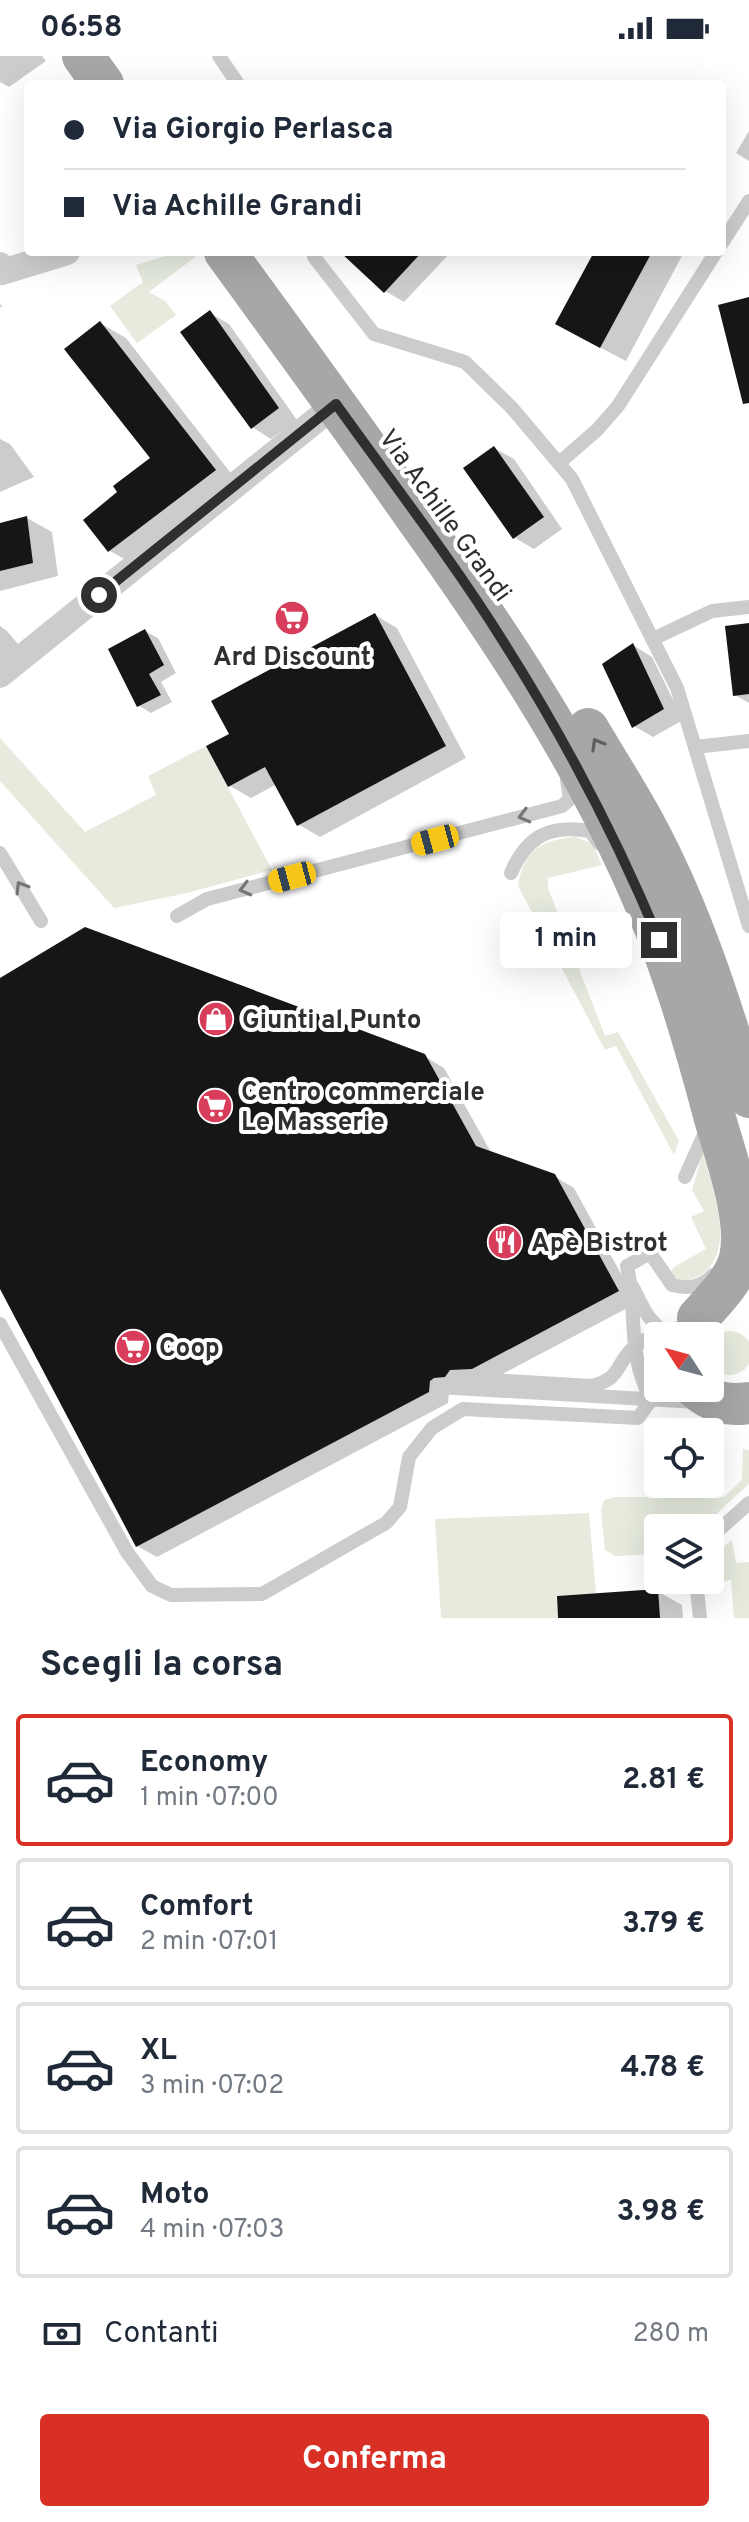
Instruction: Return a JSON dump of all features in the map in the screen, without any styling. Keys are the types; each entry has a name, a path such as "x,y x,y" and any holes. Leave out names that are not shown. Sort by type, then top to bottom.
{"main road":[{"path":"83,56 100,80"},
{"path":"116,56 134,80"},
{"name":"Via Achille Grandi","path":"228,256 499,635 557,729 631,872 682,1003 715,1119 743,1236 739,1261 726,1285 691,1322"},
{"name":"Via Achille Grandi","path":"260,256 531,633 647,828 696,938 749,1097"},
{"name":"Via Achille Grandi","path":"621,787 694,972 749,1145"},
{"path":"693,1322 712,1308 728,1303 749,1305"}],"street":[{"path":"0,265 2,272 54,256"},
{"path":"0,675 336,404"}],"lane":[{"path":"219,56 235,79"},
{"path":"235,79 236,56"},
{"path":"726,237 749,201"},
{"path":"314,256 374,334 465,362 512,408 572,479 677,688 749,926"},
{"path":"559,463 597,430 618,406 713,256"},
{"path":"653,639 712,611 749,607"},
{"path":"177,916 207,899 562,806 570,799 569,784 560,761 522,696 521,671"},
{"path":"695,747 749,741"},
{"path":"511,873 525,847 545,833 574,828 590,831 614,866 638,923 668,962"},
{"path":"0,854 0,871"},
{"path":"0,854 41,921"},
{"path":"682,1003 680,1043 707,1128 719,1187"},
{"path":"685,1177 707,1128"},
{"path":"644,1386 633,1348 627,1266 650,1253 672,1285 688,1289 705,1284 723,1260 728,1233 725,1218"},
{"path":"630,1282 649,1319 663,1322"},
{"path":"0,1324 127,1552 152,1586 171,1595 262,1594 386,1523 400,1507 409,1457 432,1428 463,1409 638,1418 650,1402"},
{"path":"455,1378 591,1386 612,1379 633,1348 644,1340"},
{"path":"438,1387 644,1400"},
{"path":"690,1402 728,1404"},
{"path":"724,1525 749,1503"},
{"path":"697,1594 700,1618"}],"shaded area":[{"path":"166,256 197,256 149,292 165,301 176,315 137,343 110,306 143,282 136,265"},
{"path":"0,738 85,832 156,795 148,776 206,746 272,870 187,893 114,908 0,781"},
{"path":"575,837 592,843 602,865 548,878 548,888 605,1036 618,1032 679,1141 674,1155 616,1046 605,1050 518,886 529,856 552,841"},
{"path":"703,1152 717,1203 720,1240 716,1256 707,1270 683,1281 670,1273 674,1267 706,1249 691,1217 704,1211 692,1190"},
{"path":"724,1332 738,1333 750,1345 750,1361 738,1373 724,1374"},
{"path":"743,1449 749,1450 749,1484 716,1514 644,1514 644,1555 615,1556 605,1550 601,1511 604,1500 615,1497 724,1498 742,1480"},
{"path":"589,1513 596,1593 557,1596 558,1618 441,1618 435,1519"},
{"path":"732,1540 736,1563 749,1562 749,1618 734,1618 731,1580 724,1581 724,1546"}],"building":[{"path":"344,256 418,256 384,293"},
{"path":"592,256 650,256 600,348 555,324"},
{"path":"749,297 749,403 743,404 718,305"},
{"path":"210,310 279,408 251,429 180,332"},
{"path":"100,321 216,470 108,552 83,520 117,492 113,486 150,458 64,349"},
{"path":"494,446 544,517 513,539 463,468"},
{"path":"27,516 33,563 0,571 0,523"},
{"path":"375,613 446,746 297,826 265,767 228,787 206,746 229,734 211,701"},
{"path":"749,623 749,694 733,696 725,626"},
{"path":"145,629 164,665 149,674 161,695 137,707 108,649"},
{"path":"633,643 664,709 632,728 602,664"},
{"path":"85,927 425,1054 476,1146 555,1174 619,1291 472,1369 450,1370 445,1377 434,1378 430,1381 429,1392 136,1547 0,1289 0,978"},
{"path":"644,1590 644,1594 658,1594 660,1618 558,1618 557,1596"}],"place":[{"name":"Ard Discount","path":"292,618"},
{"name":"Giunti al Punto","path":"216,1019"},
{"name":"Centro commerciale Le Masserie","path":"215,1106"},
{"name":"Apè Bistrot","path":"505,1242"},
{"name":"Coop","path":"133,1347"}],"route":[{"path":"99,595 336,404 499,635 557,729 631,872 659,940"}]}
